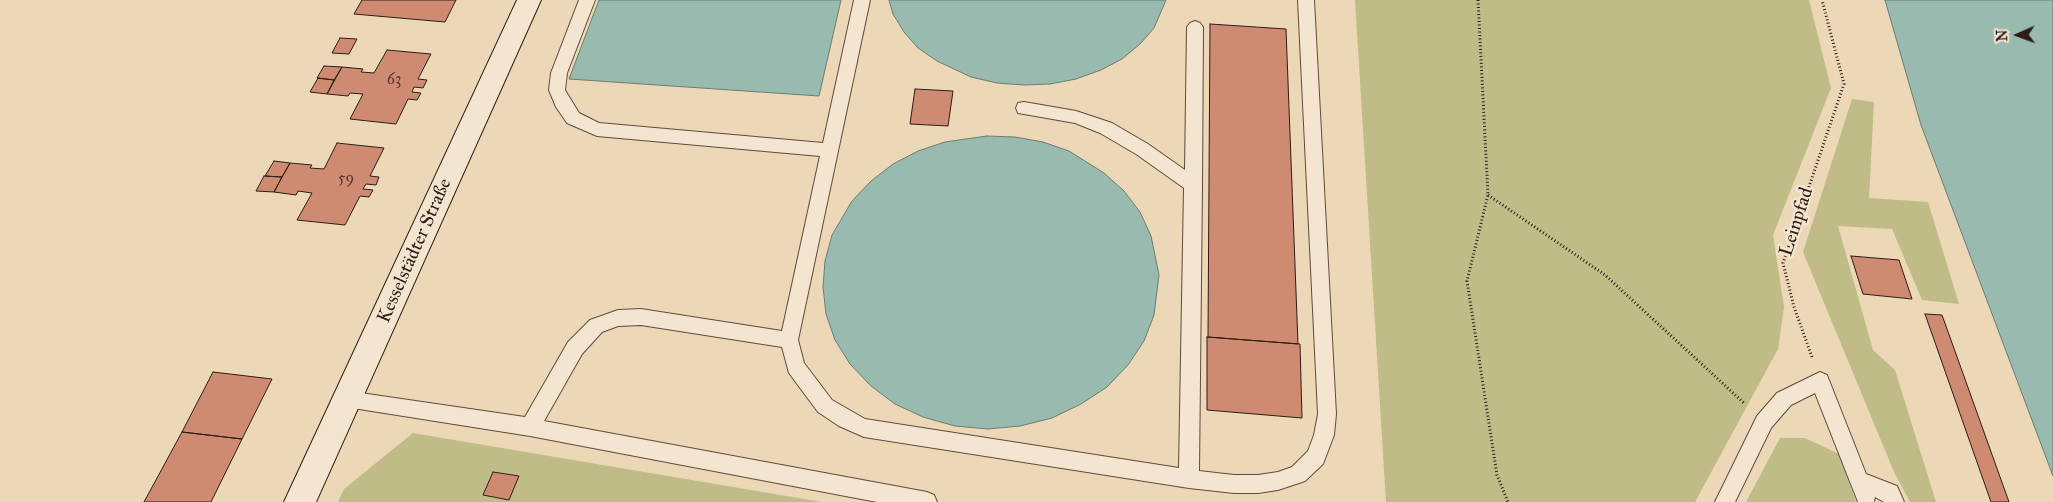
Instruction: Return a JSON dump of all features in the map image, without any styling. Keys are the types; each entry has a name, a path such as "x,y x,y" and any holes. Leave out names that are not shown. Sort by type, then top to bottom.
{"main road":[{"name":"Kesselstädter Straße","path":"300,502 529,0"}],"lane":[{"path":"587,0 559,73 557,90 562,102 573,118 597,129 830,150"},
{"path":"862,0 789,340 796,367 825,406 846,420 864,428 1189,479 1234,484 1258,484 1278,481 1298,474 1316,457 1324,435 1327,414 1306,0"},
{"path":"1189,479 1195,27"},
{"path":"1024,108 1076,117 1106,128 1142,149 1194,186"},
{"path":"530,427 575,348 596,326 618,318 642,317 789,340"},
{"path":"1725,502 1764,422 1784,399 1820,382 1863,490 1890,493 1894,502"},
{"path":"347,400 530,427 927,502"}],"path":[{"path":"1478,0 1488,195 1467,281 1497,475 1508,502"},
{"name":"Leinpfad","path":"1820,382 1794,307 1783,263 1844,84 1822,0"},
{"path":"1488,195 1605,275 1764,422"}],"shaded area":[{"path":"1355,0 1809,0 1831,88 1773,235 1784,307 1778,349 1695,502 1386,502"},
{"path":"1852,99 1874,102 1869,198 1928,202 1959,304 1922,300 1892,229 1838,226 1873,350 1895,370 1936,502 1910,502 1894,472 1803,252"},
{"path":"413,433 822,502 338,502 344,489"},
{"path":"1780,438 1805,438 1839,454 1856,502 1746,502"}],"water":[{"path":"599,0 841,0 819,96 569,79"},
{"path":"889,0 1166,0 1154,28 1140,44 1122,59 1101,70 1076,79 1050,84 1024,85 997,83 971,77 937,61 918,48 904,32 893,14"},
{"path":"1885,0 2053,0 2053,476 1921,125"},
{"path":"987,136 1015,137 1043,142 1069,151 1104,173 1124,191 1140,212 1151,236 1159,275 1154,315 1144,341 1128,365 1107,387 1081,404 1052,418 1020,426 988,429 955,426 923,417 895,404 871,386 850,364 835,340 826,314 823,287 825,261 832,235 852,201 871,181 893,164 918,151 945,142"}],"building":[{"path":"362,0 456,0 445,22 354,14"},
{"path":"1210,24 1286,29 1298,344 1208,337"},
{"path":"340,38 357,39 349,54 332,53"},
{"path":"387,50 431,54 418,79 427,80 423,88 414,87 412,92 421,93 417,100 408,99 396,124 350,119 363,94 350,93 348,96 327,94 342,67 363,69 361,72 374,73"},
{"path":"324,66 342,67 334,80 317,78"},
{"path":"318,78 334,80 327,94 310,92"},
{"path":"915,89 953,91 948,126 910,124"},
{"path":"337,143 384,148 370,176 379,177 376,185 366,184 363,189 373,190 369,197 360,196 345,225 297,220 312,193 298,191 296,195 274,192 290,163 312,165 310,168 324,169"},
{"path":"274,161 290,163 282,177 265,176"},
{"path":"264,176 282,177 274,192 256,191"},
{"path":"1851,256 1899,260 1912,299 1863,294"},
{"path":"1925,314 1942,315 2009,502 1991,502"},
{"path":"1207,337 1300,344 1302,418 1207,410"},
{"path":"213,372 272,379 242,439 182,432"},
{"path":"182,432 242,439 211,502 144,502"},
{"path":"493,472 519,476 509,500 483,495"}]}
